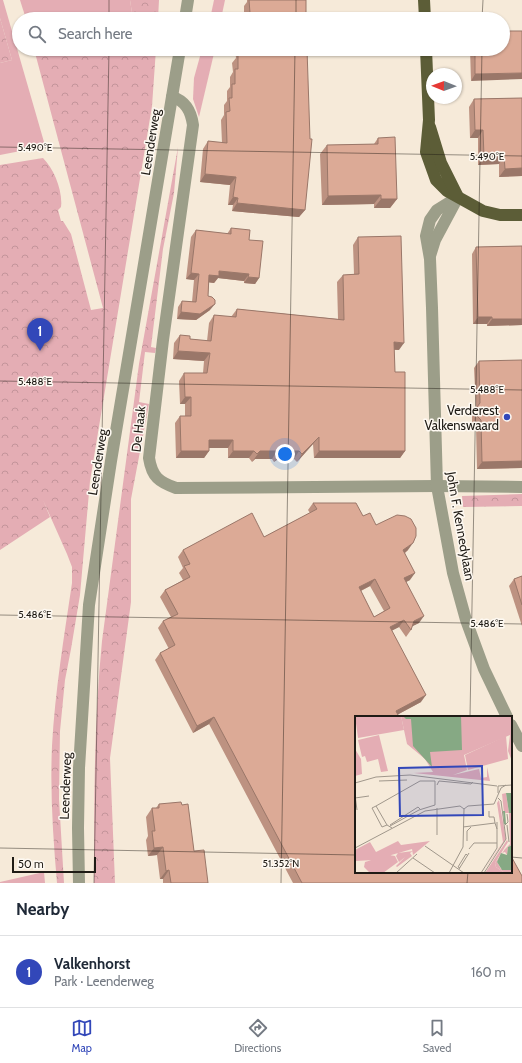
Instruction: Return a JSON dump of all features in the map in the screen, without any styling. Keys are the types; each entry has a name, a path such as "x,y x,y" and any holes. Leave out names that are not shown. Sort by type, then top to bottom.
{"main road":[{"path":"424,0 425,12"},
{"path":"426,56 429,120 426,152 430,168 441,185 458,197 483,211 500,215 522,215"}],"street":[{"path":"186,12 188,0"},
{"name":"Leenderweg","path":"79,883 79,768 89,605 111,461 179,56"},
{"name":"De Haak","path":"172,97 182,101 187,107 193,125 163,340 149,458 155,475 161,482 176,488 437,486 522,487"},
{"name":"John F. Kennedylaan","path":"458,197 435,240 430,259 437,486 453,573 466,620 484,670 507,716"},
{"path":"512,727 522,746"}],"green space":[{"path":"0,0 3,0 12,31 12,56 19,56 44,142 41,147 0,155 0,63 12,60 0,18"},
{"path":"20,0 130,0 132,12 24,12"},
{"path":"130,0 159,0 158,12 132,12"},
{"path":"214,0 225,0 222,12 211,12"},
{"path":"0,18 12,60 0,63"},
{"path":"36,56 156,56 152,106 90,481 80,595 65,680 60,731 59,799 64,883 57,883 52,814 51,763 55,705 72,583 72,567 43,500 50,517 0,550 0,165 43,158 51,168 61,194 61,207 58,210 61,221 63,221 71,234 91,310 103,308"},
{"path":"200,56 213,56 199,117 193,99 194,78"},
{"path":"178,147 174,193 163,249 151,347 156,348 155,353 145,352 139,402 149,404 131,499 131,602 110,758 115,883 94,883 96,731 102,641 139,364"},
{"path":"522,494 522,506 463,507 462,496"},
{"path":"44,872 45,883 0,883 0,882"}],"building":[{"path":"249,0 306,0 306,12 250,12"},
{"path":"510,31 522,31 522,73 475,74 475,56 510,56"},
{"path":"238,56 307,56 310,139 312,139 305,210 237,203 238,198 233,197 236,177 205,174 208,141 227,143 226,112 230,111 229,98 232,98 232,84 235,84 235,69 238,69"},
{"path":"522,98 522,168 505,169 504,156 484,157 483,130 475,130 474,99"},
{"path":"395,137 397,199 381,199 381,195 328,196 327,145 378,144 378,138"},
{"path":"231,228 250,230 249,240 263,241 259,278 248,277 249,274 219,271 219,276 209,275 208,296 215,300 215,304 200,314 181,312 182,301 196,302 199,274 191,273 196,230 231,234"},
{"path":"401,236 404,343 394,342 395,372 405,372 405,451 319,451 319,437 302,454 299,451 283,451 280,454 277,451 260,451 257,454 254,451 233,451 233,440 209,440 209,451 181,451 180,416 191,416 191,397 185,397 184,373 207,373 210,353 178,351 180,335 190,336 190,339 211,341 214,315 236,317 237,309 344,320 343,275 359,274 358,237"},
{"path":"522,246 522,319 492,319 492,317 478,317 476,247"},
{"path":"522,360 522,461 482,462 481,420 477,416 477,407 480,403 479,361"},
{"path":"313,503 356,503 363,516 370,513 376,525 397,515 405,516 411,519 416,528 416,536 413,543 403,550 415,573 404,578 424,616 414,621 411,630 404,620 390,627 426,695 396,711 398,716 355,716 355,873 512,873 512,858 522,876 522,883 302,883 214,717 197,726 160,653 175,645 163,621 178,614 165,590 190,577 184,566 190,564 183,550 252,513 264,537 317,509","holes":["375,579 390,608 374,617 359,587"]},
{"path":"522,576 522,605 514,579"},
{"path":"181,802 182,805 188,804 194,851 204,850 208,883 171,883 169,870 166,871 163,847 154,848 152,831 155,831 152,808 159,808 159,804"}],"place":[{"name":"Valkenhorst","path":"40,351"},
{"name":"Verderest Valkenswaard","path":"507,417"}]}
